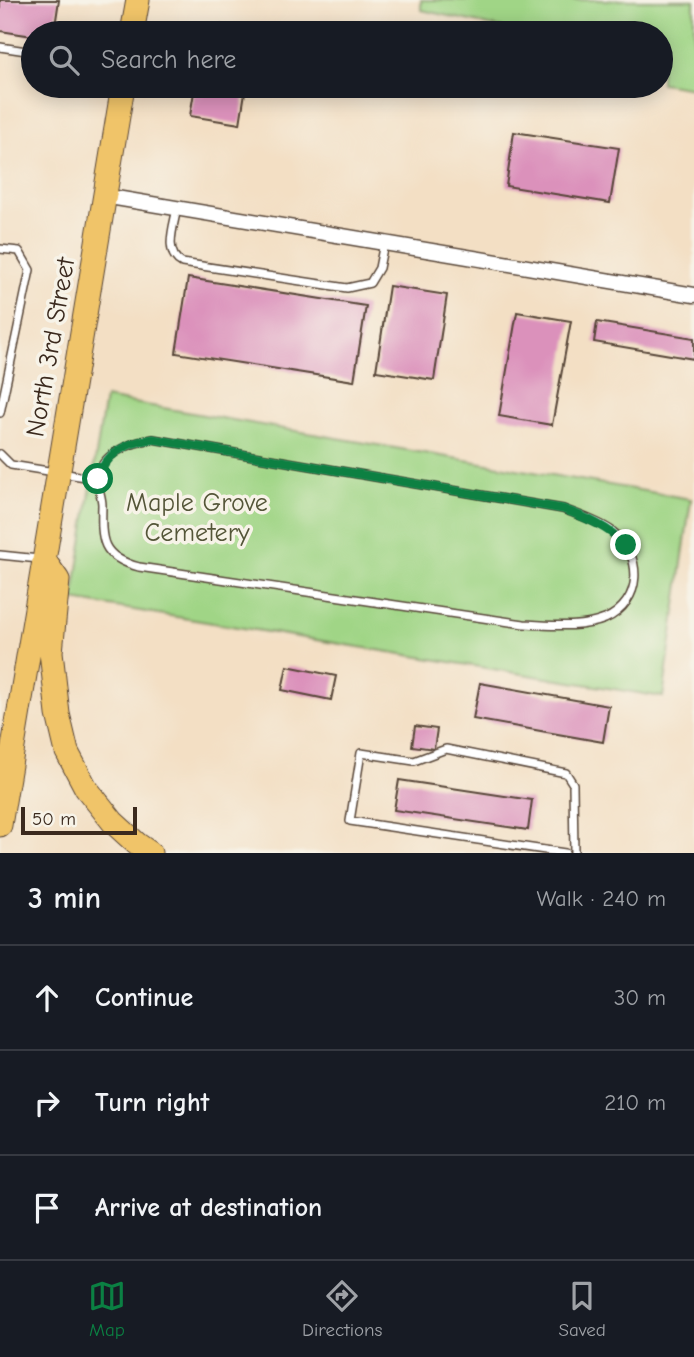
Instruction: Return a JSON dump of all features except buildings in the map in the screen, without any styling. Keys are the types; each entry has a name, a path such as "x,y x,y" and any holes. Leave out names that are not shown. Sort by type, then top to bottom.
{"highway":[{"path":"134,21 138,0"},
{"name":"North 3rd Street","path":"0,825 120,98"},
{"path":"44,560 58,580 51,652 58,714 67,752 86,788 106,813 136,844 150,853"}],"street":[{"path":"104,196 694,295"}],"lane":[{"path":"0,47 21,50"},
{"path":"177,208 171,249 175,259 182,263 347,288 370,282 379,268 384,243"},
{"path":"0,249 19,251 30,270 0,413"},
{"path":"153,439 563,509 612,531 626,545 634,562 636,579 632,594 622,607 605,619 560,626 524,624 139,567 120,562 107,550 101,533 102,500 98,479 107,461 117,451 135,442 153,439"},
{"path":"0,454 11,465 98,479"},
{"path":"0,555 44,560"},
{"path":"565,853 350,821 361,753 414,761 446,749 566,773 573,784 574,853"}],"green space":[{"path":"421,0 694,0 694,88 673,85 673,21 470,21 421,10"},
{"name":"Maple Grove Cemetery","path":"105,398 691,499 663,697 73,600"}],"route":[{"path":"98,479 107,461 117,451 135,442 153,439 563,509 612,531 626,545"}]}
